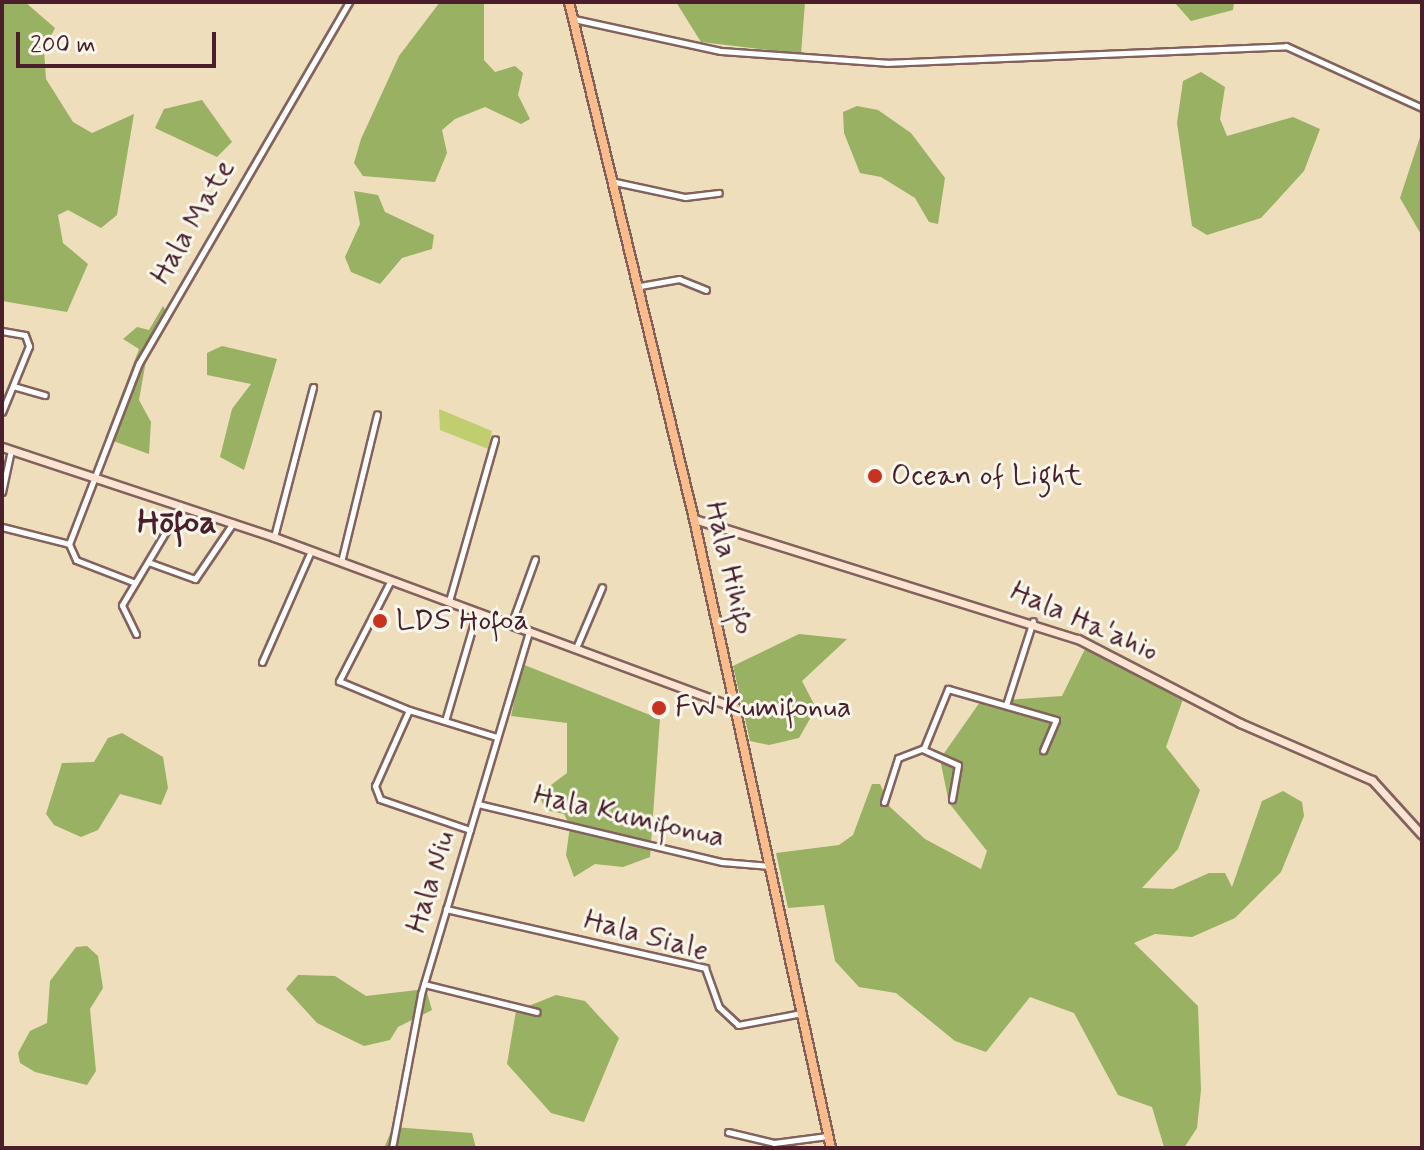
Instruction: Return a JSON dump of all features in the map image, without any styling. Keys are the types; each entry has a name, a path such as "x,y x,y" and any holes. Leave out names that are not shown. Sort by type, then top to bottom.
{"main road":[{"name":"Hala Hihifo","path":"569,2 615,182 694,519 831,1148"}],"street":[{"name":"Hala Mate","path":"69,544 139,363 349,2"},
{"path":"574,19 721,51 875,62 1286,46 1422,108"},
{"path":"615,182 685,197 719,193"},
{"path":"640,286 679,279 706,290"},
{"path":"2,331 29,340 2,412"},
{"path":"13,386 45,395"},
{"path":"274,537 313,387"},
{"path":"341,562 377,414"},
{"path":"449,601 495,439"},
{"path":"2,447 98,475 274,537 736,708"},
{"path":"2,492 11,449"},
{"path":"136,634 122,616 133,582 181,505"},
{"name":"Hala Ha'ahio","path":"694,519 1033,621 1372,780 1422,835"},
{"path":"148,562 195,579 233,523"},
{"path":"2,527 69,544 76,560 133,582"},
{"path":"262,662 311,551"},
{"path":"511,625 535,559"},
{"path":"391,580 339,681 409,710 497,737"},
{"path":"576,648 602,587"},
{"path":"445,721 477,612"},
{"path":"1006,705 1033,621"},
{"name":"Hala Niu","path":"392,1148 424,984 529,632"},
{"path":"922,749 948,689 1056,720 1043,750"},
{"path":"409,710 376,794 470,830"},
{"path":"884,802 898,758 922,749 958,765 952,799"},
{"name":"Hala Kumifonua","path":"478,804 722,862 771,866"},
{"name":"Hala Siale","path":"446,909 705,968 719,1007 738,1025 803,1013"},
{"path":"424,984 537,1012"},
{"path":"728,1132 774,1143 829,1136"}],"green space":[{"path":"2,2 25,2 55,28 44,50 46,79 73,122 92,133 134,114 117,215 101,228 68,210 58,215 63,243 88,264 67,312 2,301"},
{"path":"440,2 484,4 484,60 495,72 515,66 523,73 518,95 530,119 521,124 485,107 455,119 442,130 447,153 435,182 363,176 354,163 361,139 399,56"},
{"path":"676,2 805,2 801,54 701,42"},
{"path":"1174,2 1234,2 1233,10 1191,21"},
{"path":"1201,72 1225,87 1220,119 1227,136 1293,117 1320,129 1304,171 1261,218 1207,235 1192,226 1177,123 1183,81"},
{"path":"202,100 232,142 217,157 155,128 164,109"},
{"path":"857,106 878,110 911,133 945,178 938,224 929,222 915,198 881,177 860,173 844,133 843,112"},
{"path":"1422,131 1422,236 1400,198"},
{"path":"354,191 378,195 385,212 434,235 432,249 402,258 380,284 351,272 345,257 360,224"},
{"path":"163,306 171,319 147,355 139,400 151,422 149,454 105,438 139,349 123,339 137,327 149,330"},
{"path":"222,346 277,359 244,470 220,457 232,409 251,384 207,375 207,353"},
{"path":"439,409 492,431 488,449 440,430"},
{"path":"799,634 847,639 802,681 816,708 799,738 769,745 750,741 733,666"},
{"path":"1085,649 1183,699 1166,747 1200,790 1178,849 1142,888 1173,889 1209,873 1225,873 1232,887 1262,801 1283,791 1302,802 1304,816 1281,872 1235,918 1192,937 1155,934 1134,943 1198,1006 1201,1090 1197,1128 1184,1148 1164,1147 1152,1107 1118,1095 1074,1013 1030,997 986,1052 955,1041 896,993 859,987 835,961 824,905 788,908 776,853 839,845 853,835 872,784 880,784 890,807 925,839 981,869 987,851 949,803 940,759 980,702 1062,696"},
{"path":"522,664 660,719 650,857 623,867 595,864 574,877 566,855 570,826 564,814 545,810 539,794 567,773 567,723 511,716"},
{"path":"122,733 163,757 168,788 161,805 120,794 98,830 81,837 54,825 46,814 62,763 94,762 108,738"},
{"path":"87,946 98,956 103,988 90,1009 96,1071 87,1085 35,1072 20,1063 18,1053 30,1031 47,1023 50,981 76,947"},
{"path":"298,975 335,976 366,996 426,989 432,1010 398,1027 390,1040 364,1046 317,1023 286,989"},
{"path":"556,995 585,1001 619,1038 584,1122 551,1113 507,1064 516,1011"},
{"path":"393,1127 472,1133 476,1148 384,1148"}],"place":[{"name":"Ocean of Light","path":"875,476"},
{"name":"LDS Hofoa","path":"380,621"},
{"name":"FW Kumifonua","path":"659,708"}],"district":[{"name":"Hōfoa","path":"177,523"}]}
